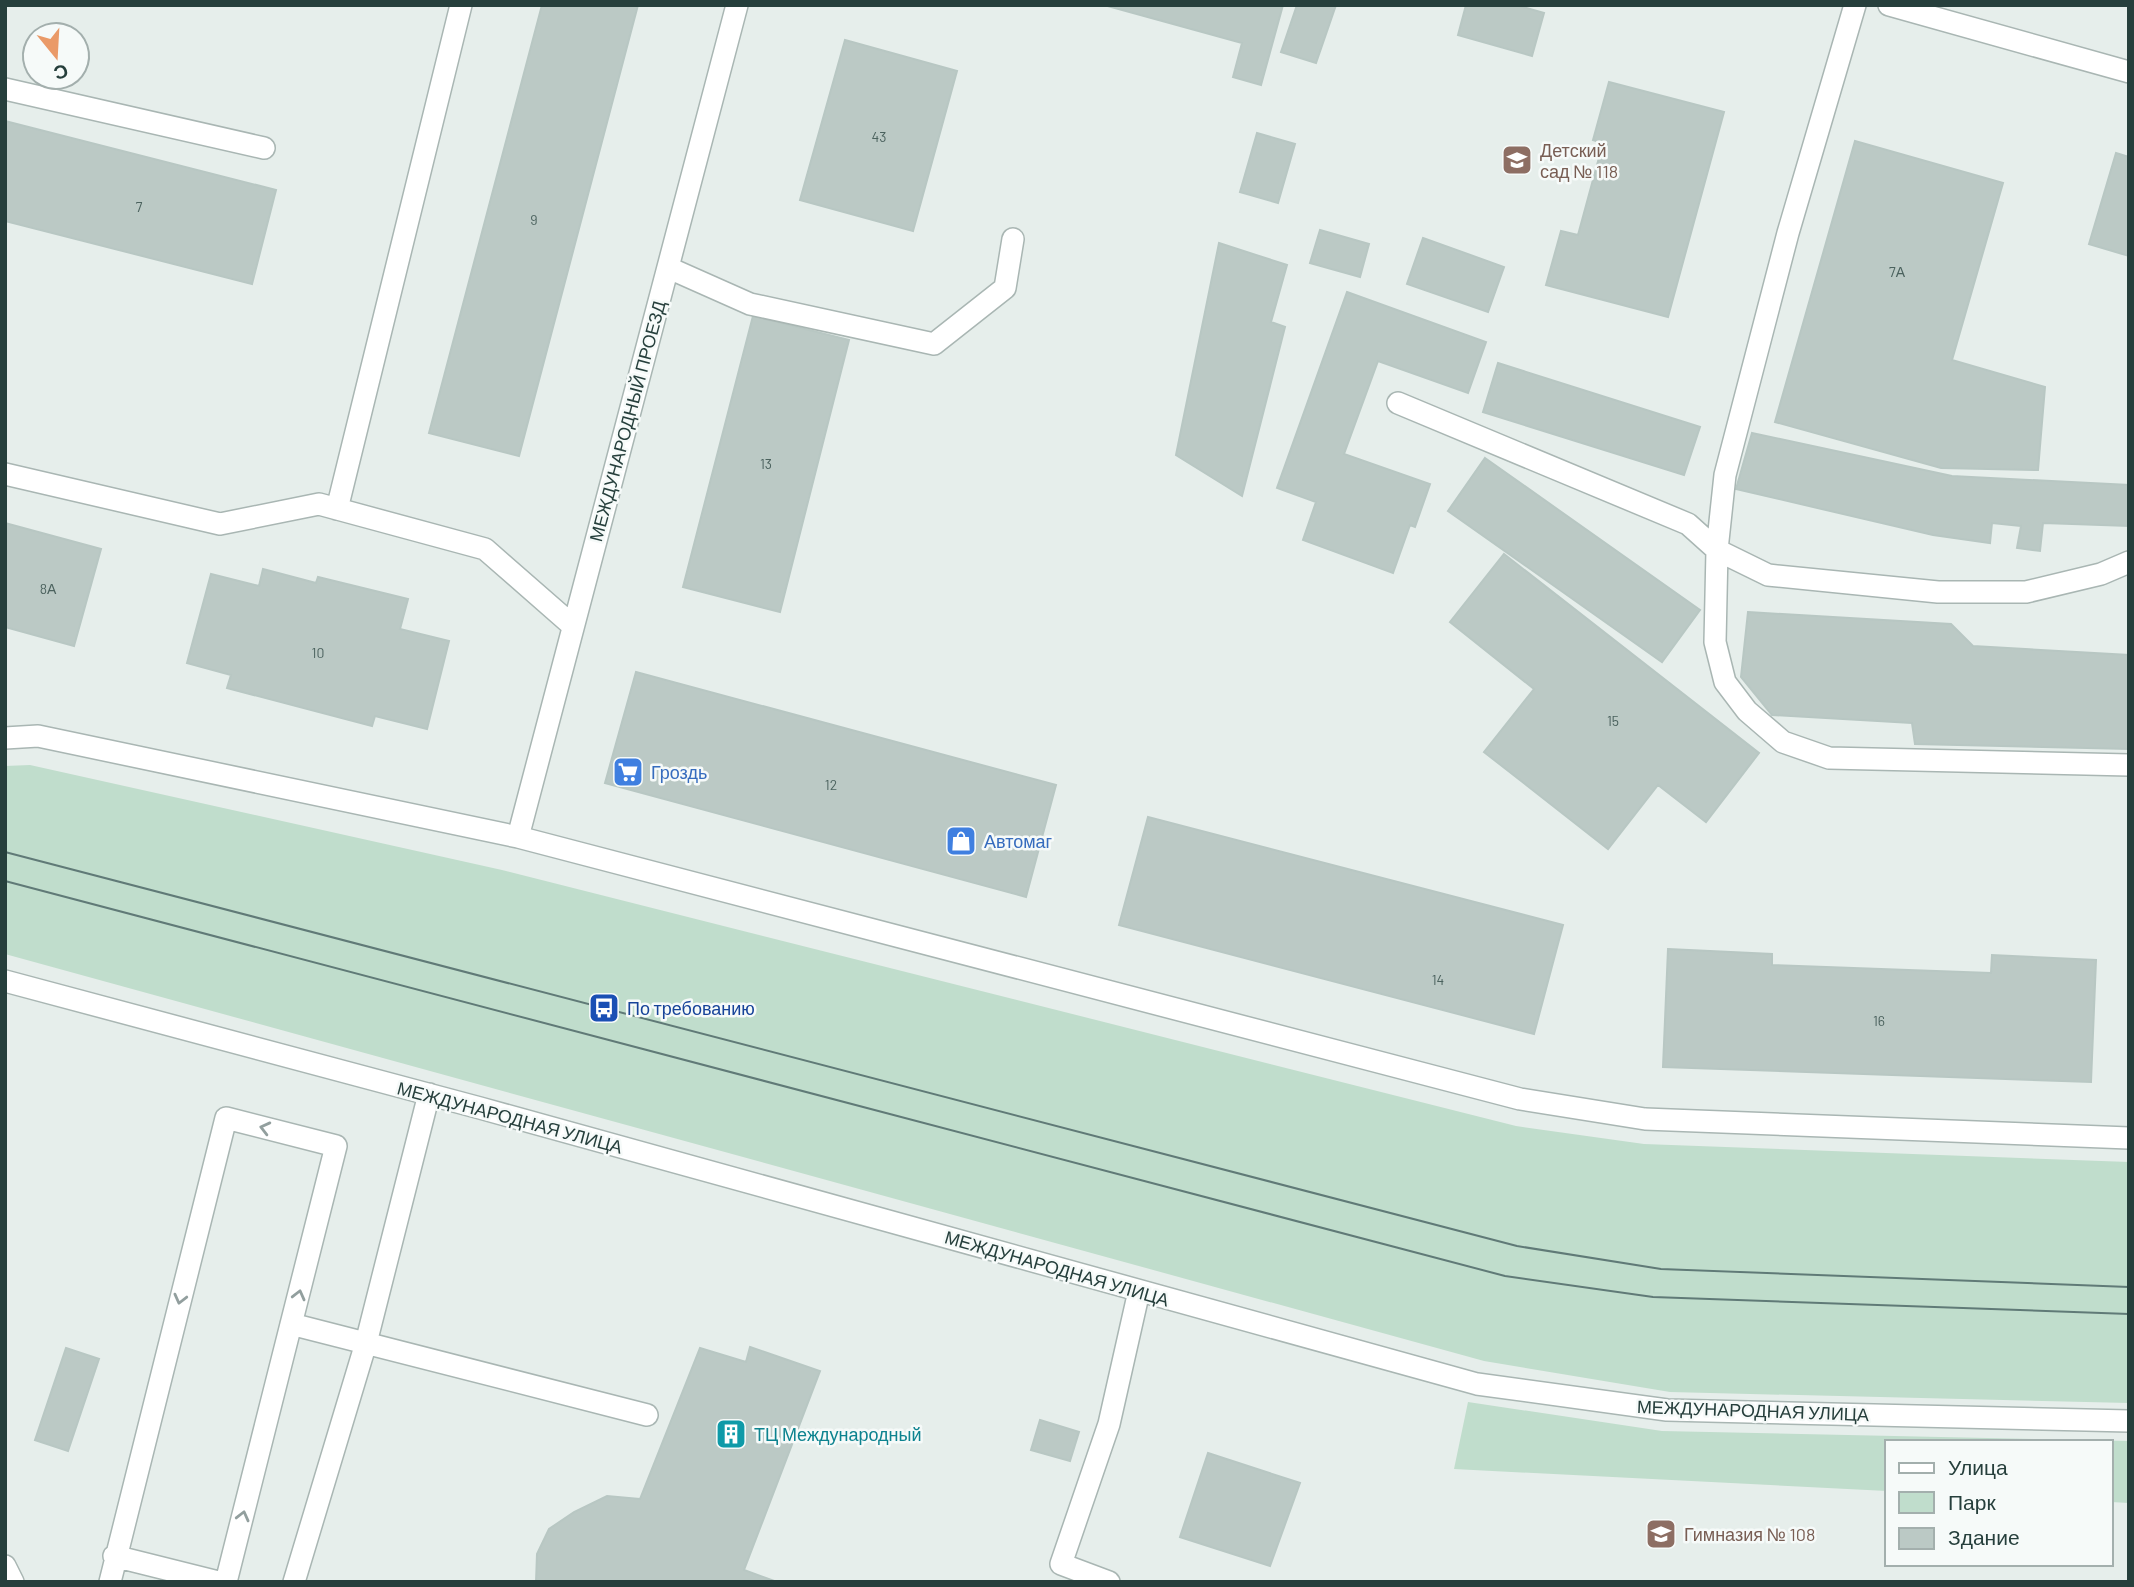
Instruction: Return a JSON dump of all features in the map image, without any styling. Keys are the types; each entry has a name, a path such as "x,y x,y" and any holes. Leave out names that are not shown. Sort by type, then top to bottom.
{"street":[{"path":"337,509 461,5"},
{"name":"МЕЖДУНАРОДНЫЙ ПРОЕЗД","path":"518,837 737,5"},
{"path":"1855,5 1788,233 1725,475 1717,550 1715,642 1725,682 1747,711 1783,742 1829,758 2129,765"},
{"path":"1889,5 2129,72"},
{"path":"5,89 264,148"},
{"path":"668,268 750,304 934,344 1005,288 1013,239"},
{"path":"1398,403 1688,524 1717,550 1768,575 1938,592 2026,592 2101,574 2129,562"},
{"path":"5,474 220,524 320,504 485,549 573,626"},
{"path":"5,738 37,736 518,837 1520,1099 1645,1119 2129,1138"},
{"name":"МЕЖДУНАРОДНАЯ УЛИЦА","path":"5,981 429,1094 1477,1384 1667,1410 2129,1421"},
{"path":"294,1582 366,1343 429,1094"},
{"path":"110,1582 114,1556 226,1118 336,1146 226,1582"},
{"path":"1109,1582 1061,1564 1109,1424 1139,1291"},
{"path":"291,1324 647,1415"},
{"path":"114,1556 218,1582"},
{"path":"5,1566 13,1582"}],"green space":[{"path":"30,765 502,870 1516,1126 1644,1144 2129,1162 2129,1403 1670,1392 1484,1361 5,954 5,766"},
{"path":"1468,1402 1662,1431 2082,1440 1885,1440 1885,1491 1454,1469"},
{"path":"2113,1441 2129,1441 2129,1503 2113,1502"}],"building":[{"path":"542,5 638,5 519,456 429,433"},
{"path":"1104,5 1283,5 1261,85 1233,77 1242,43"},
{"path":"1297,5 1336,5 1316,63 1281,52"},
{"path":"1466,5 1516,5 1544,13 1532,56 1458,35"},
{"path":"845,40 957,71 913,231 800,200"},
{"path":"1609,82 1724,112 1668,317 1546,285 1561,231 1578,235 1603,143 1593,140"},
{"path":"5,121 276,190 252,284 5,221"},
{"path":"1257,133 1295,144 1278,203 1240,192"},
{"path":"1855,141 2003,183 1952,360 2045,387 2038,470 1941,468 1775,422"},
{"path":"2116,153 2129,157 2129,256 2089,244"},
{"path":"1320,230 1369,244 1360,277 1310,263"},
{"path":"1423,238 1504,267 1488,312 1407,284"},
{"path":"1219,243 1287,265 1271,322 1285,327 1242,496 1176,455"},
{"path":"1347,292 1486,342 1468,393 1378,361 1344,454 1430,484 1415,527 1410,525 1393,573 1303,540 1316,502 1277,488"},
{"path":"753,316 849,340 780,612 683,587"},
{"path":"1498,363 1700,427 1684,475 1483,412"},
{"path":"1752,433 1952,476 2129,485 2129,526 2043,523 2040,551 2017,548 2021,526 1992,523 1990,543 1933,535 1736,489"},
{"path":"1485,458 1700,610 1662,662 1448,511"},
{"path":"5,523 101,549 74,646 5,627"},
{"path":"1504,554 1759,753 1706,822 1658,785 1608,849 1484,752 1534,689 1450,622"},
{"path":"263,569 316,583 318,577 408,599 400,629 449,641 427,729 375,716 372,726 227,688 231,675 187,663 211,574 259,586"},
{"path":"1748,612 1951,624 1973,646 2129,655 2129,749 1915,744 1912,723 1772,715 1741,677"},
{"path":"636,672 1056,785 1026,897 605,783"},
{"path":"1148,817 1563,925 1534,1034 1119,925"},
{"path":"1668,949 1772,954 1772,965 1991,973 1992,955 2096,960 2091,1082 1663,1067"},
{"name":"ТЦ Международный","path":"750,1347 820,1371 744,1570 777,1582 536,1582 537,1554 549,1529 574,1512 607,1496 640,1499 700,1348 746,1362"},
{"path":"66,1348 99,1359 68,1451 35,1440"},
{"path":"1040,1420 1079,1432 1070,1461 1031,1450"},
{"path":"1208,1453 1300,1483 1270,1566 1180,1537"}],"tram line":[{"path":"5,852 1517,1246 1661,1269 2129,1287"},
{"path":"5,881 1505,1276 1653,1297 2129,1314"}],"place":[{"name":"Детский сад № 118","path":"1517,160"},
{"name":"Гроздь","path":"628,772"},
{"name":"Автомаг","path":"961,841"},
{"name":"По требованию","path":"604,1008"},
{"name":"ТЦ Международный","path":"731,1434"},
{"name":"Гимназия № 108","path":"1661,1534"}]}
